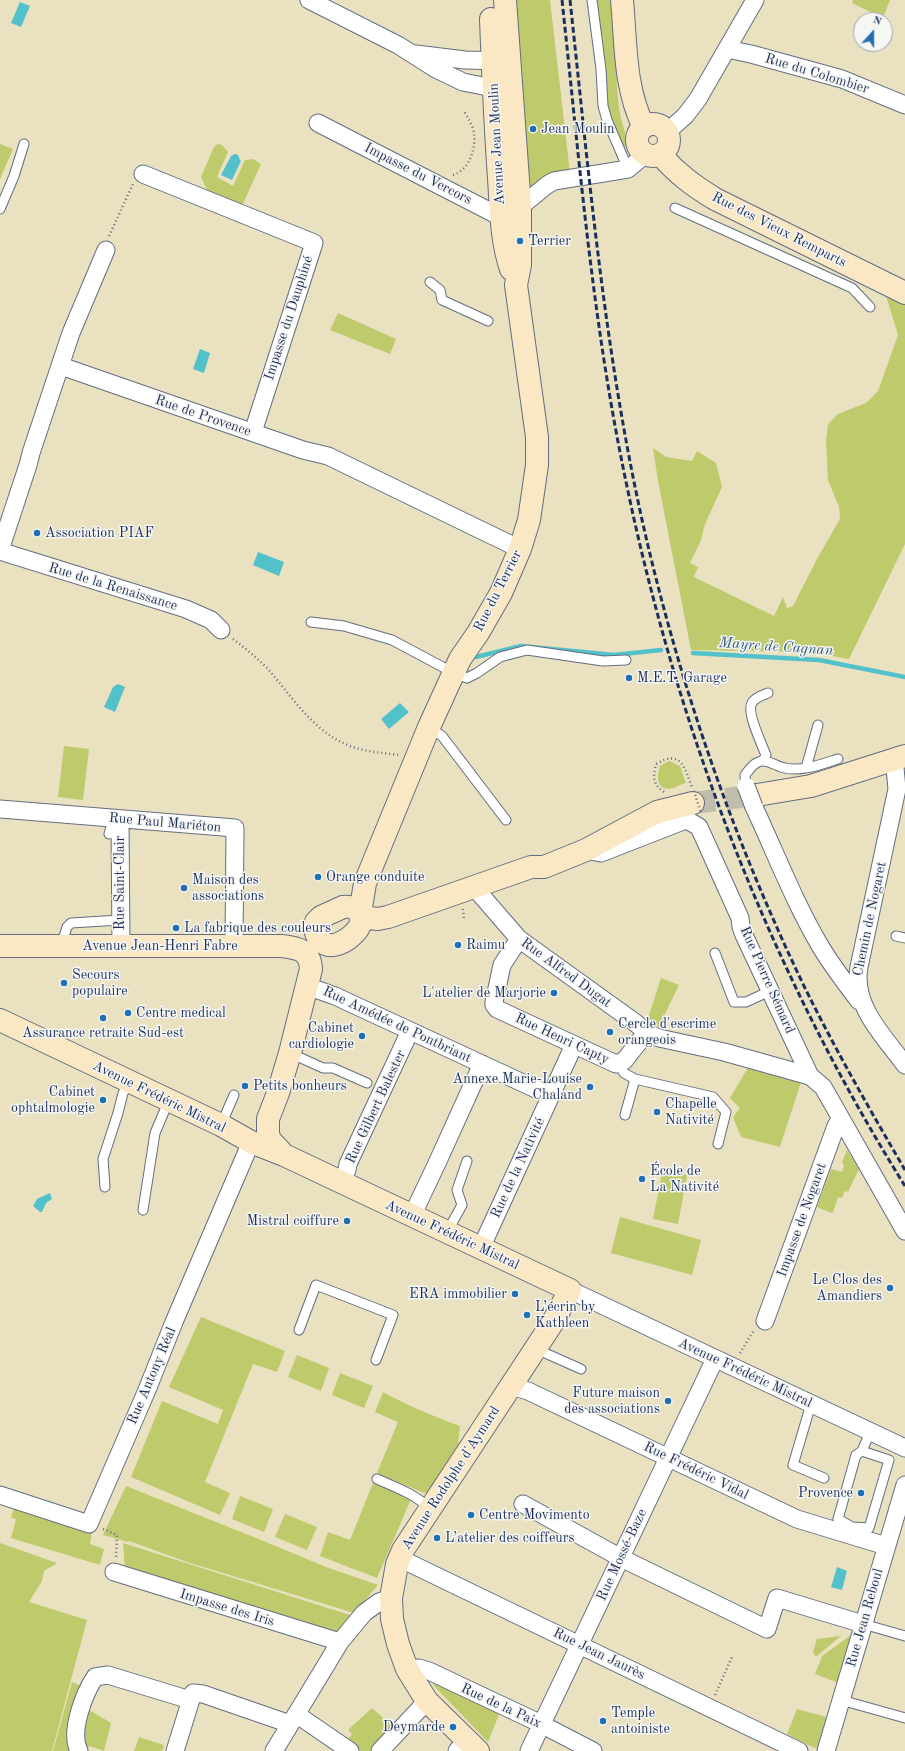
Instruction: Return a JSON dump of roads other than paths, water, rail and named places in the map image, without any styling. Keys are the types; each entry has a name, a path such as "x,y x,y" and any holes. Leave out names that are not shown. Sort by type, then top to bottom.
{"main road":[{"name":"Avenue Jean Moulin","path":"490,0 495,61 518,166 511,209"},
{"name":"Avenue Jean Moulin","path":"505,0 495,61 493,88 511,209"},
{"path":"622,0 629,85 638,115 644,127"},
{"path":"649,125 659,125 667,132 669,136 668,147 653,155 641,151 637,141 637,136 644,127 649,125"},
{"name":"Rue des Vieux Remparts","path":"653,155 693,186 741,207 905,293"},
{"name":"Rue du Terrier","path":"355,918 365,883 429,727 454,673 501,593 520,549 529,520 534,490 537,439 516,285 520,265 511,209"},
{"path":"752,796 811,786 899,758"},
{"path":"282,946 314,927 316,922 321,917 378,919 537,875 544,867 657,812 696,802"},
{"path":"221,1125 237,1129 254,1129 262,1125 268,1118 278,1093 290,1053 309,977 355,918"},
{"path":"314,927 319,939 328,945 334,945"},
{"name":"Avenue Jean-Henri Fabre","path":"0,946 282,946 297,948 304,951 308,955 309,977"},
{"name":"Avenue Frédéric Mistral","path":"0,1020 221,1125 251,1142 284,1155 570,1290"},
{"path":"268,1118 268,1134 270,1140 284,1155"},
{"name":"Avenue Rodolphe d'Aymard","path":"467,1747 427,1701 407,1669 398,1644 392,1619 391,1598 399,1558 429,1508 536,1349 553,1322 570,1290"}],"street":[{"path":"309,0 411,54 436,69 463,82 493,88"},
{"path":"667,132 685,116 698,99 756,0"},
{"name":"Rue du Colombier","path":"727,49 751,54 842,79 905,105"},
{"path":"411,54 495,61"},
{"name":"Impasse du Vercors","path":"318,123 493,213 511,209"},
{"path":"511,209 554,181 628,168 653,155"},
{"name":"Impasse du Dauphiné","path":"142,174 314,243 253,432"},
{"path":"0,550 28,465 30,453 72,333 106,250"},
{"name":"Rue de Provence","path":"61,366 303,450 328,456 520,549"},
{"name":"Rue de la Renaissance","path":"0,550 186,610 211,620 222,630"},
{"name":"Chemin de Nogaret","path":"899,758 896,768 897,789 858,974 858,991 865,1009 905,1065"},
{"path":"752,796 795,896 821,948 835,970 865,1009"},
{"name":"Rue Paul Mariéton","path":"0,809 114,824 235,828 234,946"},
{"name":"Rue Pierre Sémard","path":"585,846 601,853 683,821 695,823 702,831 740,918 741,928 744,935 810,1076 823,1087 840,1120 905,1232"},
{"name":"Rue Saint-Clair","path":"114,824 121,946"},
{"name":"Rue Alfred Dugat","path":"477,891 519,939 636,1024 646,1033 659,1038 724,1052 810,1076"},
{"name":"Rue Henri Capty","path":"519,939 502,965 494,1002 497,1009 616,1064 624,1061 646,1033"},
{"name":"Rue Amédée de Pontbriant","path":"309,977 335,996 551,1096"},
{"name":"Rue Gilbert Balester","path":"342,1182 348,1164 410,1031"},
{"name":"Rue de la Nativité","path":"481,1248 574,1045"},
{"path":"412,1216 482,1064"},
{"name":"Impasse de Nogaret","path":"765,1321 836,1126 840,1120"},
{"name":"Rue Antony Réal","path":"0,1496 89,1524 251,1142"},
{"name":"Avenue Frédéric Mistral","path":"570,1290 811,1404 872,1429 905,1448"},
{"name":"Rue Mossé-Baze","path":"529,1751 715,1359"},
{"name":"Rue Frédéric Vidal","path":"511,1386 528,1391 797,1519 851,1531 886,1546"},
{"name":"Rue Jean Reboul","path":"826,1751 905,1485"},
{"path":"523,1504 621,1558 767,1629 778,1598 863,1624"},
{"name":"Rue Jean Jaurès","path":"399,1558 799,1751"},
{"name":"Impasse des Iris","path":"114,1572 340,1642"},
{"path":"274,1751 340,1642 364,1613 379,1602 391,1598"},
{"name":"Rue de la Paix","path":"407,1669 419,1668 429,1671 594,1751"},
{"path":"79,1751 76,1740 81,1706 87,1690 95,1677 108,1674 190,1700"},
{"path":"175,1751 190,1700 193,1694 203,1694 293,1719 350,1751"},
{"path":"380,1751 427,1701"}],"lane":[{"path":"592,0 601,69 603,106 607,120 628,168"},
{"path":"0,209 14,176 24,144"},
{"path":"675,208 852,288 870,307"},
{"path":"430,282 440,290 442,300 488,321"},
{"path":"311,622 344,626 392,640 454,673 467,678 500,657 527,650 603,661 626,660"},
{"path":"763,761 766,755 750,711 752,703 759,697 768,693"},
{"path":"806,768 818,725"},
{"path":"429,727 442,736 506,820"},
{"path":"752,796 745,775 754,764 763,761 785,768 806,768 838,759"},
{"path":"61,946 67,927 71,923 120,920"},
{"path":"715,953 734,1002 746,1002 770,991"},
{"path":"290,1053 323,1068 333,1068 367,1083"},
{"path":"619,1064 624,1073 634,1079 713,1097 726,1112 718,1144"},
{"path":"625,1115 634,1079"},
{"path":"104,1187 103,1159 118,1114 123,1093 130,1081"},
{"path":"221,1125 234,1095"},
{"path":"143,1210 155,1133 169,1100"},
{"path":"447,1232 462,1205 457,1190 466,1161"},
{"path":"299,1330 316,1285 394,1315 376,1360"},
{"path":"536,1349 581,1369"},
{"path":"811,1404 793,1465 824,1478"},
{"path":"862,1451 889,1460 869,1528 851,1531 838,1519 856,1455 862,1451 872,1429"},
{"path":"377,1479 412,1495 422,1501 429,1508"},
{"path":"863,1624 905,1636"},
{"path":"841,1700 904,1718"}],"water":[{"path":"20,2 30,6 21,27 11,23"},
{"path":"235,154 238,155 241,161 232,180 221,175 231,156"},
{"path":"200,349 210,353 204,373 193,369"},
{"path":"258,552 284,562 279,576 253,565"},
{"path":"118,684 125,687 115,712 104,707 113,687"},
{"path":"400,703 409,712 389,729 381,719"},
{"path":"50,1193 52,1199 46,1203 42,1212 40,1212 33,1206 37,1199"},
{"path":"837,1567 847,1571 842,1590 831,1587"}],"waterway":[{"name":"Mayre de Cagnan","path":"476,657 521,646 614,655 661,650"},
{"name":"Mayre de Cagnan","path":"693,653 819,660 905,677"}],"tunnel":[{"path":"693,803 757,795"}],"railway":[{"path":"562,0 587,237 603,355 624,472 645,566 670,659 699,751 732,841 769,930 810,1017 856,1103 905,1186"},
{"path":"570,0 592,207 610,345 621,414 649,550 679,662 696,717 735,827 780,934 828,1033 905,1170"}],"place":[{"name":"Jean Moulin","path":"533,129"},
{"name":"Terrier","path":"520,241"},
{"name":"Association PIAF","path":"37,533"},
{"name":"M.E.T. Garage","path":"629,678"},
{"name":"Orange conduite","path":"318,877"},
{"name":"Maison des associations","path":"184,888"},
{"name":"La fabrique des couleurs","path":"176,928"},
{"name":"Raimu","path":"458,945"},
{"name":"Secours populaire","path":"64,983"},
{"name":"L'atelier de Marjorie","path":"554,993"},
{"name":"Centre medical","path":"128,1013"},
{"name":"Assurance retraite Sud-est","path":"103,1018"},
{"name":"Cercle d'escrime orangeois","path":"610,1032"},
{"name":"Cabinet cardiologie","path":"362,1036"},
{"name":"Petits bonheurs","path":"245,1086"},
{"name":"Annexe Marie-Louise Chaland","path":"590,1087"},
{"name":"Cabinet ophtalmologie","path":"103,1100"},
{"name":"Chapelle Nativité","path":"657,1112"},
{"name":"École de La Nativité","path":"642,1179"},
{"name":"Mistral coiffure","path":"347,1221"},
{"name":"Le Clos des Amandiers","path":"890,1288"},
{"name":"ERA immobilier","path":"515,1294"},
{"name":"L’écrin by Kathleen","path":"527,1315"},
{"name":"Future maison des associations","path":"668,1401"},
{"name":"Provence","path":"861,1493"},
{"name":"Centre Movimento","path":"471,1515"},
{"name":"L’atelier des coiffeurs","path":"437,1538"},
{"name":"Temple antoiniste","path":"603,1721"},
{"name":"Deymarde","path":"453,1727"}]}
